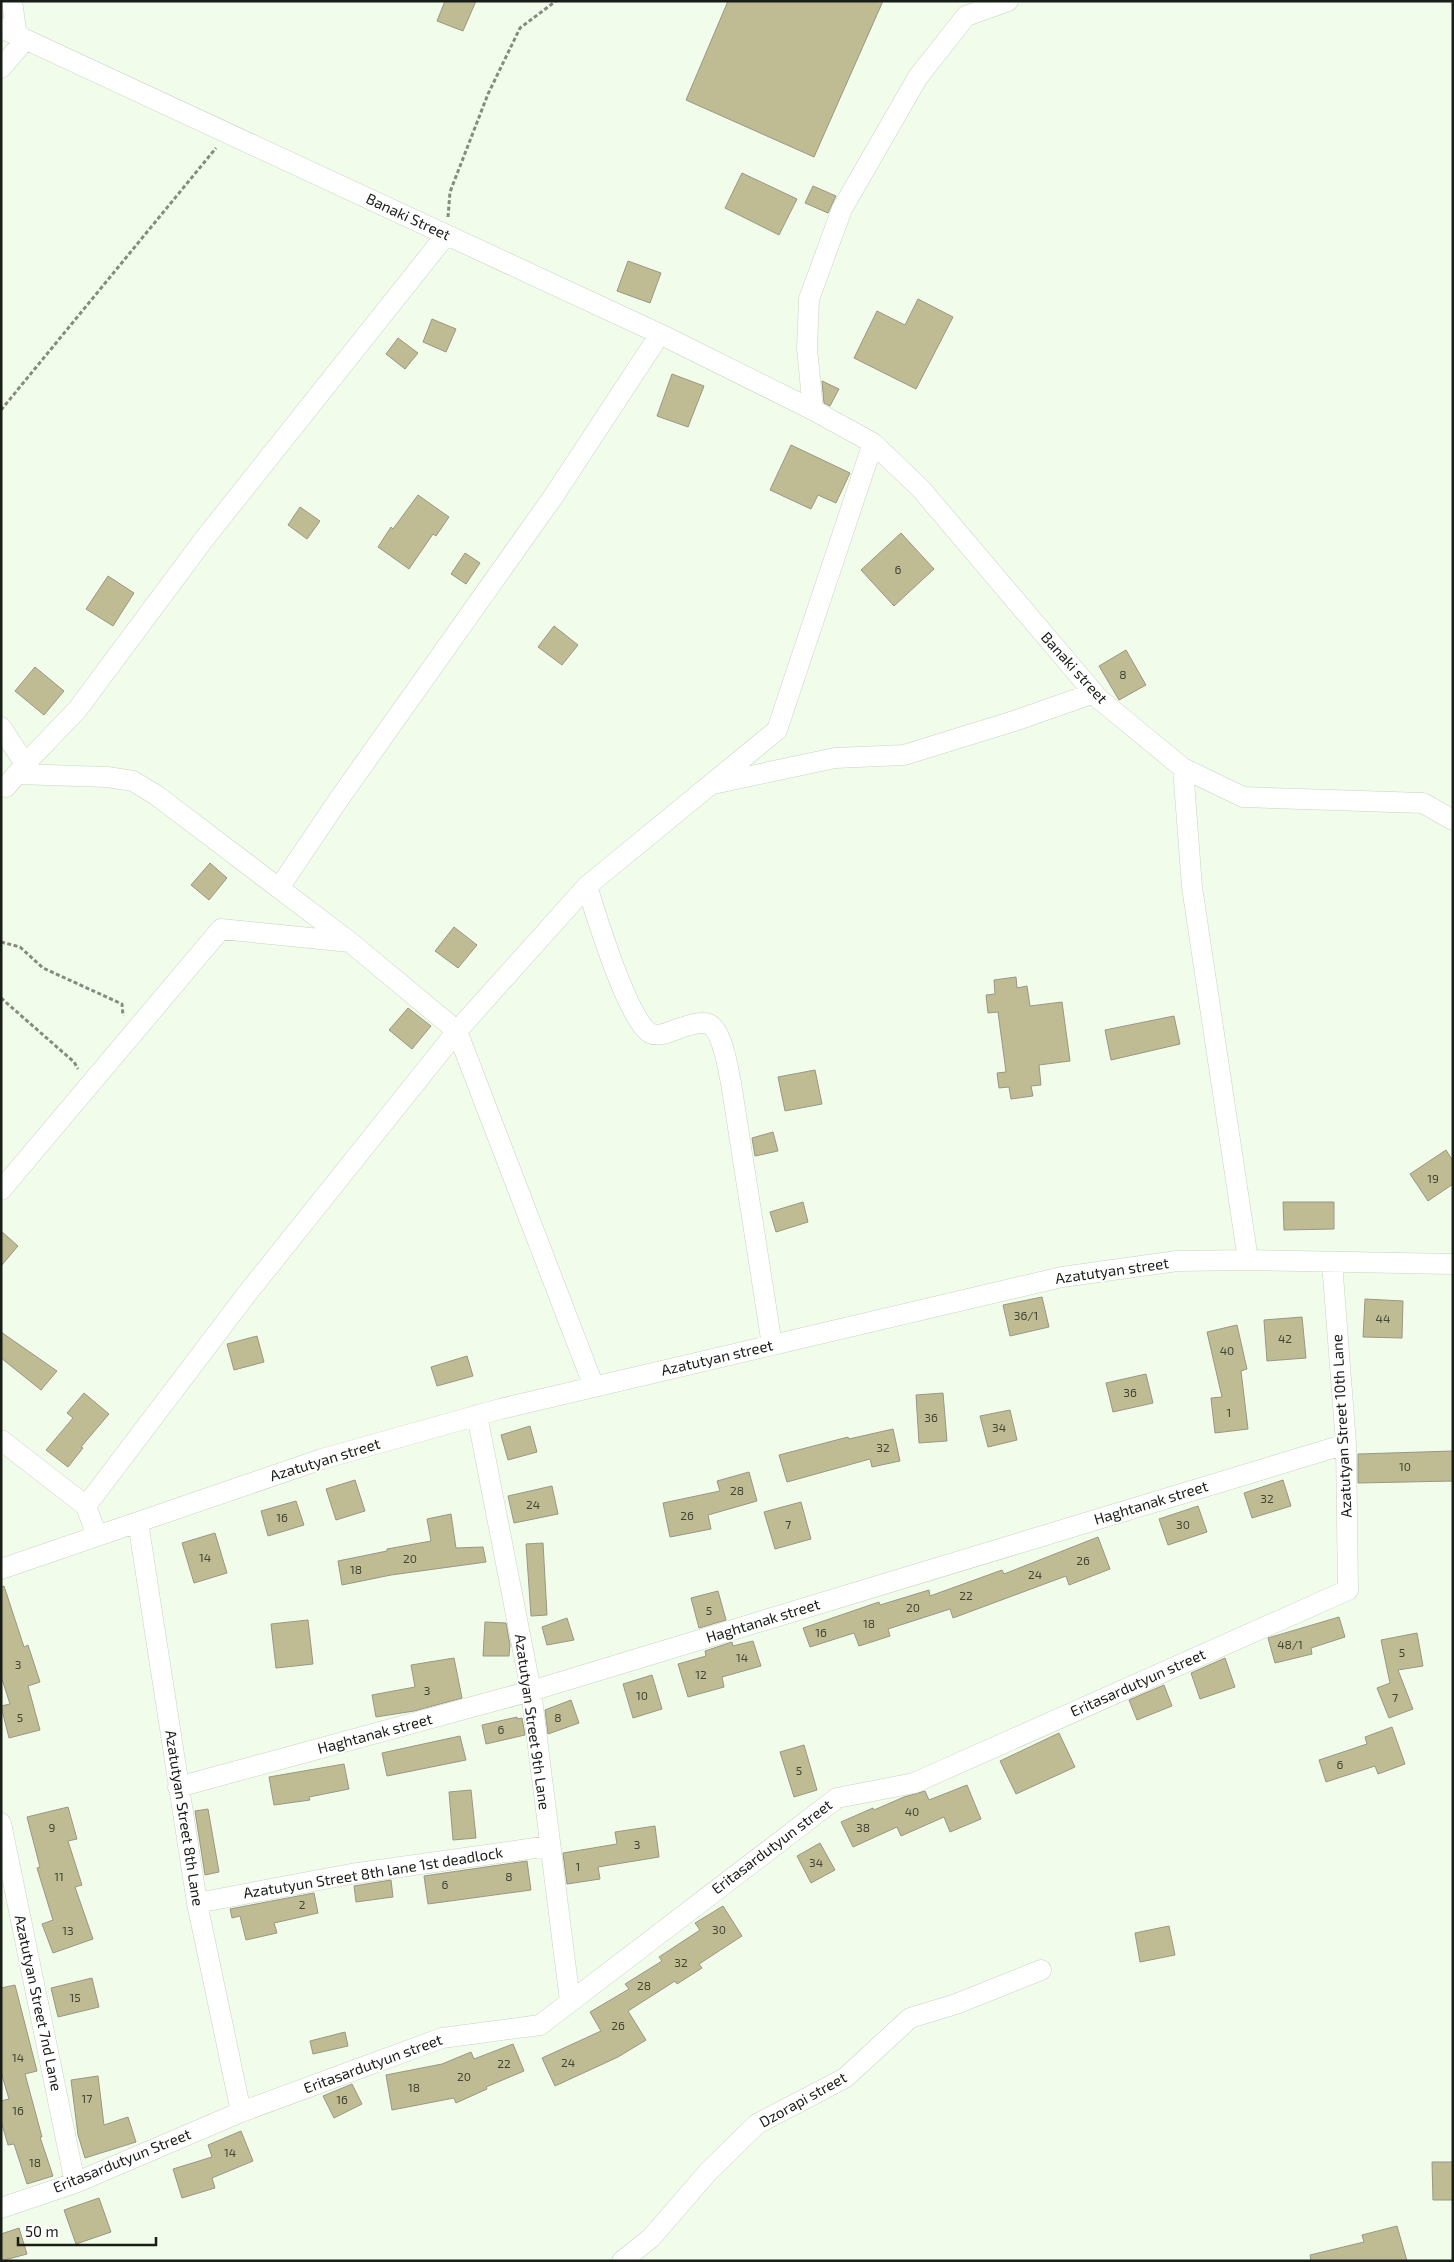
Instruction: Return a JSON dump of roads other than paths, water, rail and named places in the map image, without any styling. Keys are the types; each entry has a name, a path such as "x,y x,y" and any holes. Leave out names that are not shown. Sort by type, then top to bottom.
{"street":[{"path":"1,68 14,35 12,1"},
{"path":"813,410 807,348 810,299 842,209 918,77 966,16 1008,1"},
{"name":"Banaki Street","path":"14,35 660,334 813,410"},
{"path":"16,775 77,710 205,538 446,234"},
{"path":"279,888 339,799 553,497 660,334"},
{"name":"Banaki street","path":"813,410 873,443 921,489 1094,693 1183,768 1243,797 1423,803 1453,820"},
{"path":"86,1506 246,1294 457,1031 587,886 776,730 873,443"},
{"path":"709,785 835,758 904,755 1017,720 1094,693"},
{"path":"1,727 16,775"},
{"path":"1183,768 1192,888 1248,1260"},
{"path":"16,775 108,777 133,781 156,796 350,942 457,1031 594,1387"},
{"path":"587,886 615,968 641,1024 650,1033 662,1035 695,1023 708,1023 715,1028 721,1042 731,1083 772,1345"},
{"path":"1,1190 221,929 350,942"},
{"name":"Azatutyan street","path":"1,1569 322,1459 477,1416 1062,1276 1177,1261 1248,1260 1453,1264"},
{"name":"Azatutyan Street 10th Lane","path":"1332,1262 1346,1444 1348,1590"},
{"name":"Azatutyan Street 9th Lane","path":"477,1416 530,1691 570,2001"},
{"path":"1,1440 86,1506 97,1536"},
{"name":"Haghtanak street","path":"178,1787 530,1691 1346,1444"},
{"name":"Azatutyan Street 8th Lane","path":"138,1522 197,1903 241,2112"},
{"name":"Eritasardutyun street","path":"241,2112 442,2038 540,2024 837,1798 914,1783 1348,1590"},
{"name":"Azatutyan Street 7nd Lane","path":"1,1823 74,2183"},
{"name":"Azatutyun Street 8th lane 1st deadlock","path":"197,1903 351,1874 549,1846"},
{"name":"Dzorapi street","path":"622,2261 651,2238 708,2172 757,2124 845,2078 910,2018 956,2004 1041,1970"},
{"name":"Eritasardutyun Street","path":"1,2208 74,2183 241,2112"}]}
